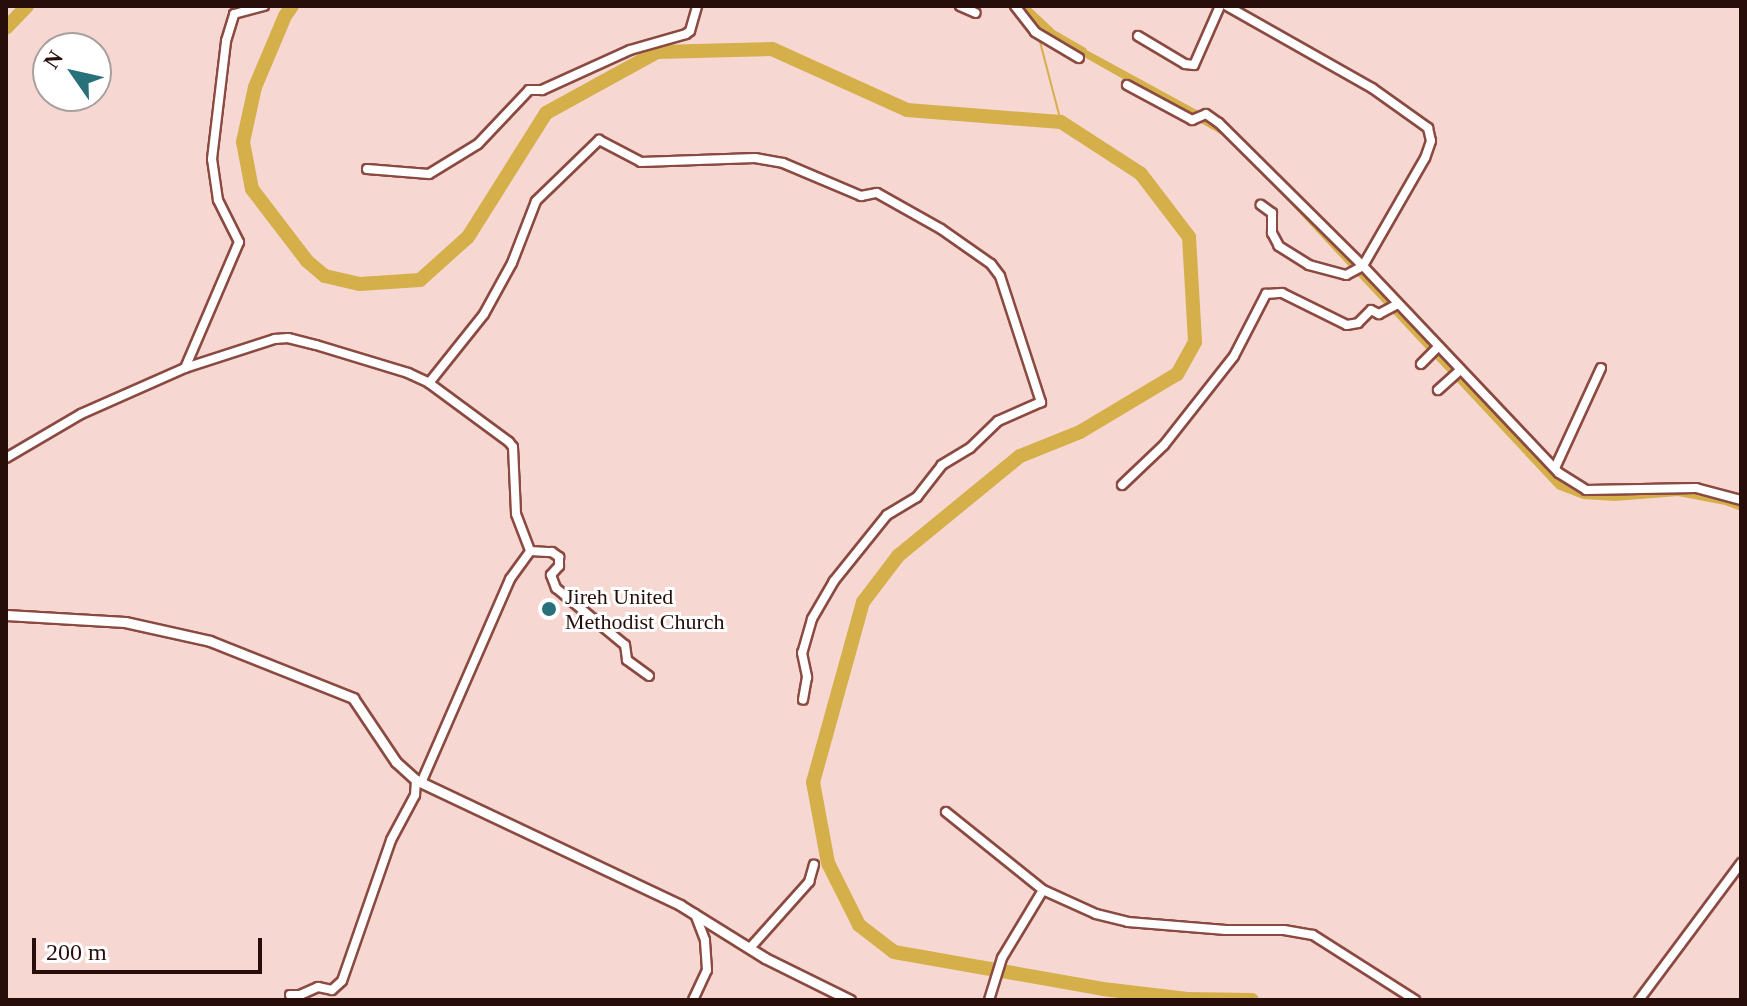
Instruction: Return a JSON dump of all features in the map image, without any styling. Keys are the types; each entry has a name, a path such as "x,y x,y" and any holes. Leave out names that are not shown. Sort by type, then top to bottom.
{"street":[{"path":"185,368 239,242 218,200 212,159 226,41 234,14 264,6"},
{"path":"367,169 429,174 478,144 529,90 542,90 630,50 686,34 690,31 697,6"},
{"path":"960,6 976,13"},
{"path":"1015,6 1035,32 1079,58"},
{"path":"1138,36 1185,64 1194,65 1220,6"},
{"path":"1227,6 1372,88 1428,128 1431,141 1425,158 1359,268 1346,275 1309,265 1279,246 1272,233 1272,213 1261,205"},
{"path":"1127,85 1232,132 1456,373 1577,487 1586,490 1696,488 1741,500"},
{"path":"429,383 484,314 512,263 536,201 599,140 641,162 755,158 783,163 861,196 877,193 952,236 991,264 1000,276 1041,402 998,421 970,448 942,465 917,497 887,515 834,581 812,619 802,653 807,677 803,700"},
{"path":"1122,485 1164,445 1234,356 1266,294 1282,293 1347,325 1358,323 1371,310 1379,314 1394,306"},
{"path":"6,458 81,414 185,368 288,338 408,373 429,383 485,422 513,447 516,514 530,551"},
{"path":"1421,364 1435,350"},
{"path":"1555,468 1601,368"},
{"path":"1438,390 1456,373"},
{"path":"530,551 556,554 560,561 551,579 556,588 625,645 627,660 649,676"},
{"path":"290,995 300,995 318,987 332,990 342,981 391,840 415,795 418,781 510,579 530,551"},
{"path":"6,615 125,622 210,641 353,698 396,762 418,781 694,914 750,948 850,1000"},
{"path":"946,812 1043,890 1096,914 1128,922 1237,930 1284,930 1313,935 1415,1000"},
{"path":"1639,1000 1741,863"},
{"path":"750,948 809,882 814,865"},
{"path":"989,1000 1002,958 1043,890"},
{"path":"693,1000 707,970 705,940 694,914"}],"shaded area":[{"path":"1021,6 1029,6 1061,36 1237,132 1546,466 1575,491 1620,495 1705,491 1741,504 1741,511 1678,496 1615,501 1583,499 1557,489 1231,140 1054,40 1037,28"}],"waterway":[{"path":"6,28 27,6"},
{"path":"292,6 255,87 243,142 252,189 307,261 325,276 360,284 420,280 468,237 546,113 657,52 772,49 907,110 1061,122 1141,174 1189,237 1195,342 1177,374 1080,432 1020,456 898,556 863,602 813,782 828,863 859,925 894,952 1103,989 1187,999 1252,1000"},
{"path":"1056,32 1085,49"},
{"path":"1039,38 1061,122"}],"place":[{"name":"Jireh United Methodist Church","path":"549,609"}]}
